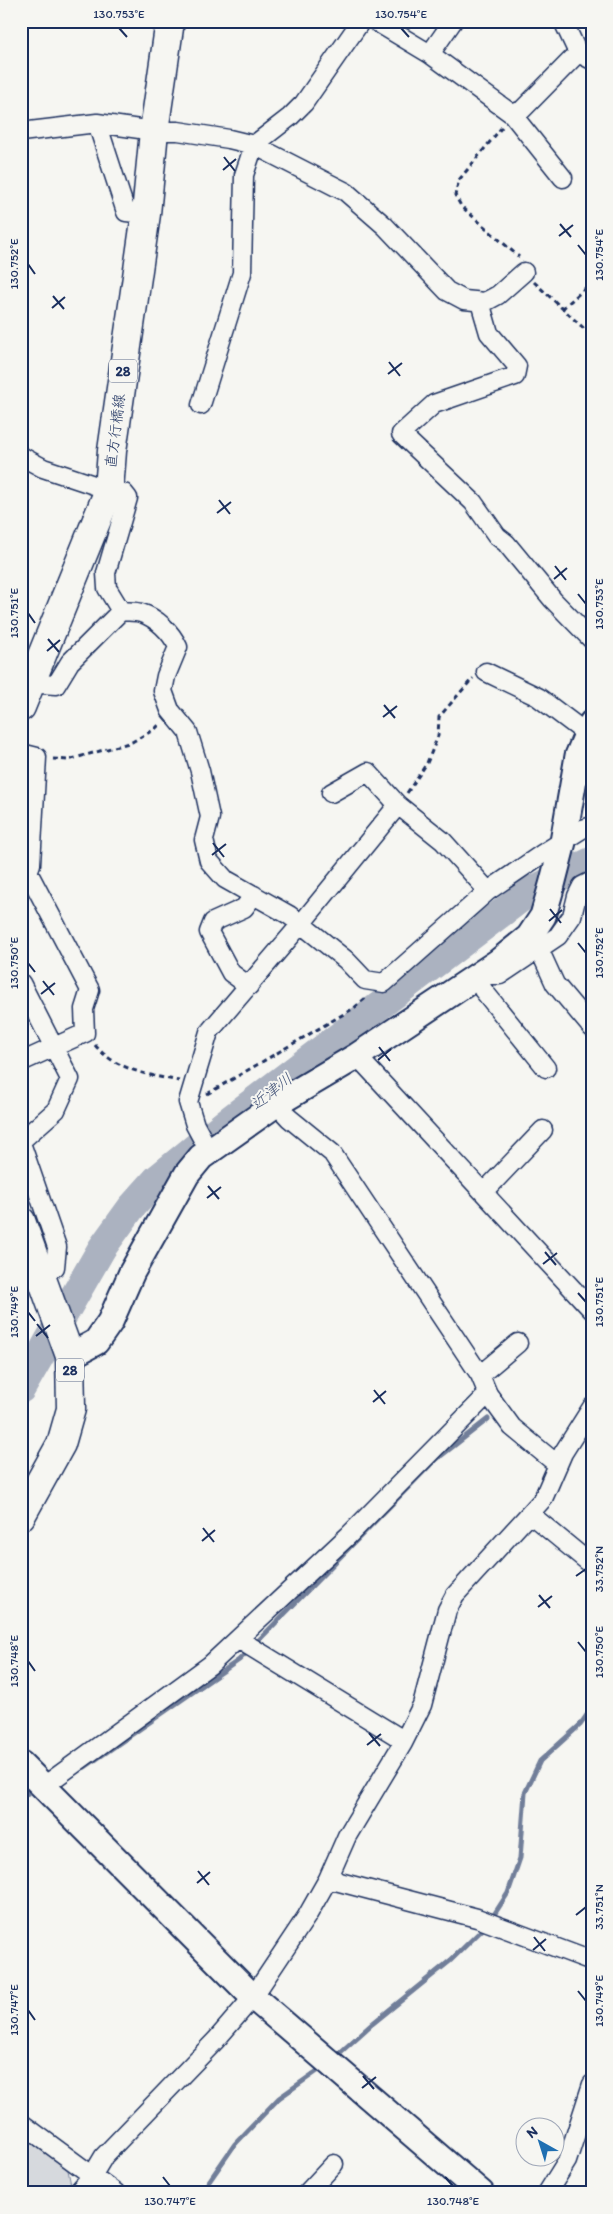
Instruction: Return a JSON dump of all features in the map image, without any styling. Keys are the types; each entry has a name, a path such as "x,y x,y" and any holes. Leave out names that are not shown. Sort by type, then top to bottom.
{"main road":[{"name":"直方行橋線","path":"25,691 109,490 113,441 146,214 154,131 170,21"},
{"name":"28","path":"21,1221 70,1356 71,1409 61,1444 21,1516"}],"street":[{"path":"202,405 242,273 244,175 254,145 290,117 304,102 361,21"},
{"path":"376,21 430,54 512,114 562,178"},
{"path":"430,54 453,21"},
{"path":"512,114 522,110 585,57 563,21"},
{"path":"97,123 126,212 146,214"},
{"path":"21,132 97,123 154,131 178,131 254,145 346,192 385,226 447,291 464,300 485,302 498,295 524,272"},
{"path":"480,302 489,333 517,366 515,376 434,404 401,434 473,502 497,536 506,543 552,600 592,640"},
{"path":"21,456 44,468 109,490 124,493 128,498 106,573 107,588 121,611"},
{"path":"25,691 56,685 70,662 121,611"},
{"path":"121,611 141,613 162,624 173,636 178,647 166,676 163,691 170,710 188,732 200,771 210,817 204,840 209,861 225,879 301,924 346,960 365,980 384,983 488,891 542,854 582,829 592,826"},
{"path":"70,1356 96,1342 110,1322 132,1272 187,1174 201,1157 276,1104 357,1056 477,976 529,937 543,916 563,842 578,756 590,729 538,697 486,672"},
{"path":"21,1062 54,1049 85,1033 84,1009 90,990 25,874 31,864 29,755"},
{"path":"331,793 368,772 398,805 443,841 488,891"},
{"path":"209,1151 195,1125 188,1102 209,1032 301,924 398,805"},
{"path":"477,976 500,975 558,936 572,916 577,896 582,886 592,881"},
{"path":"249,986 231,973 210,932 213,922 244,908 254,895"},
{"path":"540,949 555,984 592,1028"},
{"path":"477,976 483,990 546,1068"},
{"path":"21,983 70,1079 56,1110 21,1142 57,1247 55,1267 41,1273"},
{"path":"357,1056 592,1310"},
{"path":"276,1104 289,1118 332,1154 480,1376 488,1394 512,1427 558,1465"},
{"path":"484,1192 543,1130"},
{"path":"480,1376 518,1343"},
{"path":"44,1786 210,1665 348,1536 488,1394"},
{"path":"77,2193 92,2176 104,2156 216,2040 253,1997 308,1916 328,1879 347,1836 403,1743 422,1705 445,1618 455,1595 543,1499 558,1465 592,1407"},
{"path":"530,1514 592,1565"},
{"path":"238,1639 395,1735 403,1743"},
{"path":"21,1764 253,1997 481,2193"},
{"path":"328,1879 477,1918 592,1960"},
{"path":"547,2193 567,2161 592,2084"},
{"path":"21,2123 116,2193"},
{"path":"307,2193 334,2164"}],"path":[{"path":"512,114 459,180 455,195 461,206 524,262 524,272 592,336"},
{"path":"562,309 592,282"},
{"path":"398,805 427,763 438,736 439,717 470,679 486,672"},
{"path":"29,755 68,760 132,742 154,729 170,710"},
{"path":"188,1102 202,1097 354,1008 384,983"},
{"path":"85,1033 98,1048 135,1071 194,1084"}],"shaded area":[{"path":"21,2135 68,2170 71,2185 64,2193 21,2193"}],"waterway":[{"name":"近津川","path":"21,1389 102,1248 131,1208 157,1179 228,1121 529,892 592,861"},
{"path":"255,1644 433,1462 488,1419"},
{"path":"85,1767 239,1660 249,1650"},
{"path":"333,2059 372,2024 451,1960 488,1924 508,1893 520,1858 525,1793 540,1761 580,1725 592,1708"},
{"path":"21,1799 30,1791 35,1791"},
{"path":"201,2193 235,2144 279,2098 323,2067"}]}
